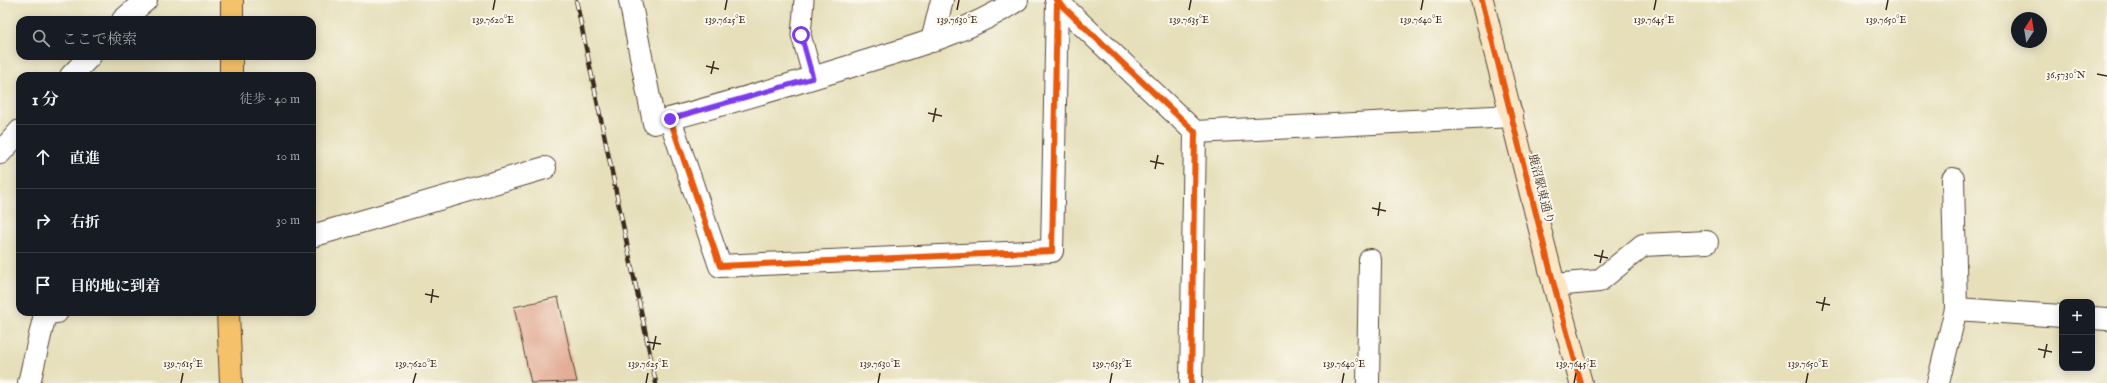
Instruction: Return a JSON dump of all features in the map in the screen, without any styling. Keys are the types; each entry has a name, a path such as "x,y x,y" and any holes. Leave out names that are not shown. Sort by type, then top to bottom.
{"highway":[{"path":"232,0 232,16"},
{"path":"231,60 231,72"},
{"path":"228,316 231,383"}],"street":[{"path":"128,16 146,0"},
{"path":"630,0 654,123 813,78 932,41 1003,10 1017,0"},
{"path":"932,41 942,0"},
{"name":"鹿沼駅東通り","path":"1482,0 1554,285 1581,383"},
{"path":"670,119 720,266 1052,252 1056,1"},
{"path":"1056,1 1195,132 1512,116"},
{"path":"75,72 86,60"},
{"path":"1191,383 1195,132"},
{"path":"0,153 16,135"},
{"path":"316,235 545,168"},
{"path":"1938,383 1956,309 1953,179"},
{"path":"1554,285 1599,281 1643,245 1707,242"},
{"path":"1368,383 1370,260"},
{"path":"1956,309 2059,316"},
{"path":"29,383 45,316"},
{"path":"2095,318 2107,320"}],"lane":[{"path":"804,0 801,35 813,78"}],"building":[{"path":"558,297 577,382 531,383 514,307"}],"railway":[{"path":"576,0 656,383"}],"cycle path":[{"path":"1056,0 1195,132 1191,383"},
{"path":"1482,0 1554,285 1581,383"},
{"path":"670,119 720,266 1052,251 1057,2"}],"route":[{"path":"670,119 813,78 801,35"}]}
